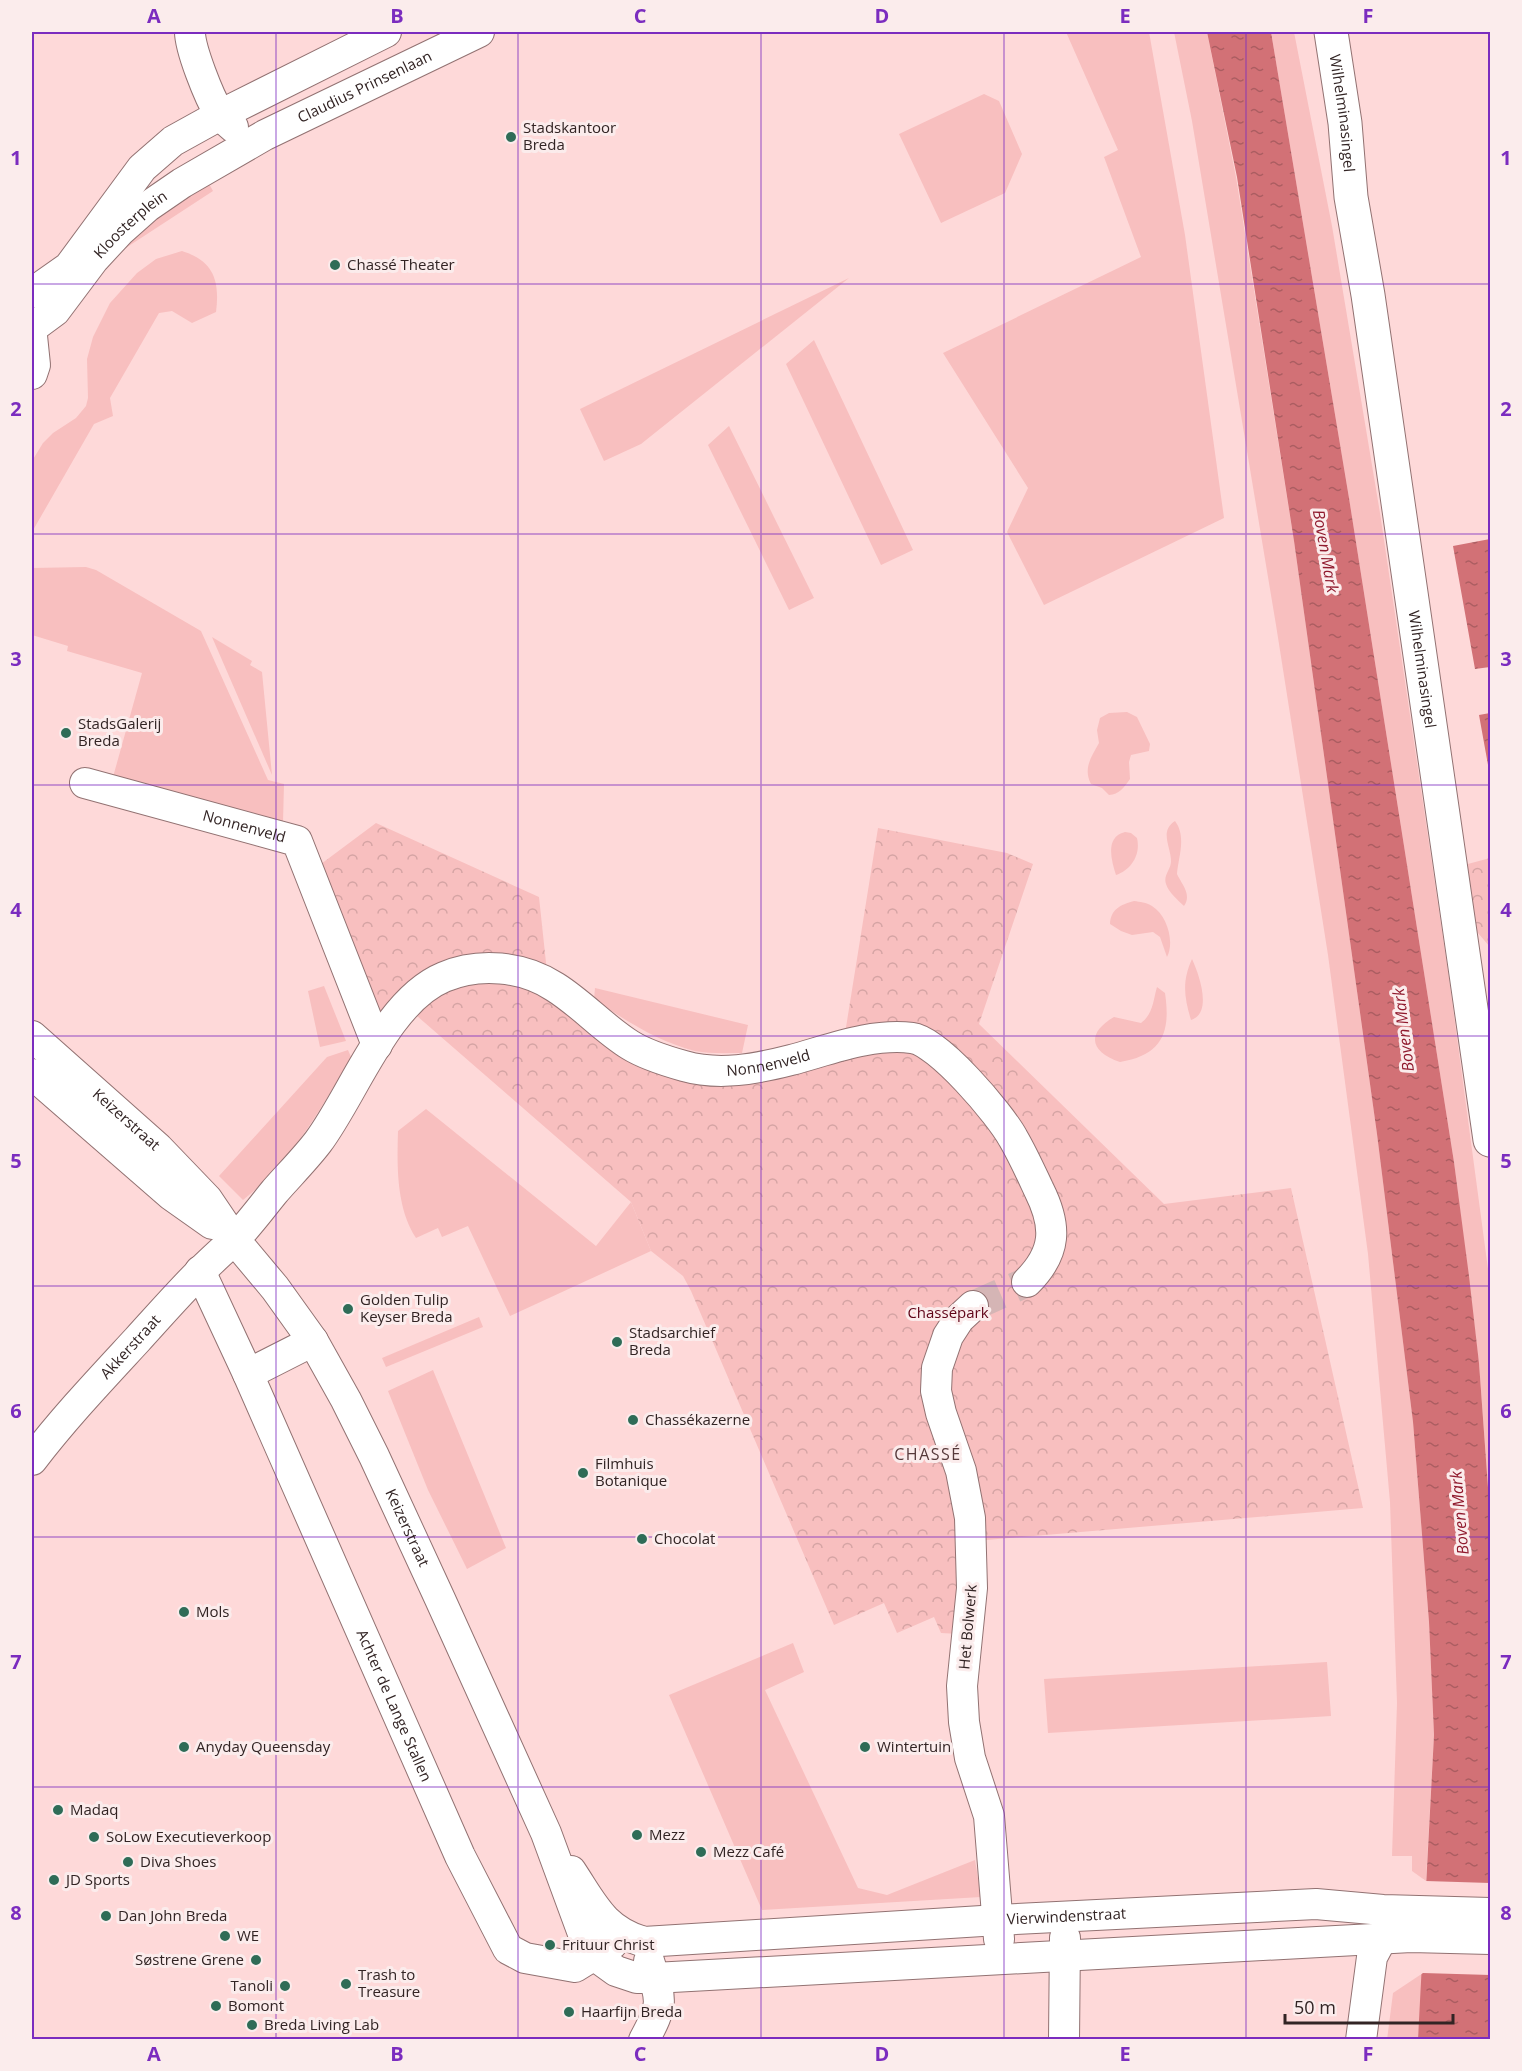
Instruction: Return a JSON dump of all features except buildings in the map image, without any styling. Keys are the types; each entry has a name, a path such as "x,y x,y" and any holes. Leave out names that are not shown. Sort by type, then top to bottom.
{"main road":[{"name":"Wilhelminasingel","path":"1314,32 1331,126 1351,197"},
{"name":"Wilhelminasingel","path":"1331,32 1345,123 1351,197 1368,295 1491,1140"}],"street":[{"path":"190,32 190,43 194,55 251,143"},
{"path":"198,32 231,109"},
{"path":"231,109 386,32"},
{"name":"Claudius Prinsenlaan","path":"251,143 479,32"},
{"name":"Kloosterplein","path":"32,293 69,267 142,168 173,141 231,109"},
{"name":"Kloosterplein","path":"32,328 55,312 105,246 147,207 182,183 251,143"},
{"path":"32,336 34,365 32,374"},
{"name":"Nonnenveld","path":"84,783 297,841 377,1045"},
{"name":"Nonnenveld","path":"234,1239 319,1140 394,1020 430,983 447,975 471,969 494,967 524,972 552,985 634,1048 694,1069 725,1071 756,1069 876,1038 917,1038 961,1074 995,1112 1012,1136 1049,1211 1051,1232 1047,1252 1040,1268 1027,1282"},
{"name":"Keizerstraat","path":"32,1036 158,1148 207,1199 234,1239 275,1288 313,1341 374,1456 546,1833 580,1929 601,1959"},
{"name":"Keizerstraat","path":"32,1074 171,1195 234,1239"},
{"name":"Akkerstraat","path":"32,1460 60,1406 234,1239"},
{"name":"Achter de Lange Stallen","path":"200,1272 248,1374 460,1856 508,1949 525,1958 575,1967 601,1959"},
{"name":"Het Bolwerk","path":"973,1306 959,1319 948,1336 937,1368 936,1390 941,1413 961,1471 970,1518 972,1588 962,1686 963,1722 970,1758 989,1816 1000,1959"},
{"path":"248,1374 313,1341"},
{"name":"Keizerstraat","path":"546,1833 603,1918 634,1939"},
{"name":"Vierwindenstraat","path":"634,1939 1316,1904 1402,1929 1491,1939"},
{"name":"Vierwindenstraat","path":"601,1959 626,1976 654,1978 1066,1956 1402,1929 1491,1913"},
{"path":"1064,2040 1065,1918"},
{"path":"1361,2040 1372,1957 1402,1929"},
{"path":"601,1959 634,1939 654,1978 660,2000 656,2017 644,2040"}],"green space":[{"path":"1066,32 1149,32 1185,235 1224,518 1044,605 1007,532 1028,488 943,353 1141,257 1104,157 1118,150"},
{"path":"1174,32 1207,32 1236,177 1294,541 1377,1134 1413,1422 1429,1622 1434,1735 1426,1881 1412,1871 1412,1856 1392,1856 1397,1703 1390,1502 1368,1254 1328,955 1276,625 1192,121"},
{"path":"1271,32 1294,32 1332,226 1380,513 1449,978 1490,1291 1490,1515 1479,1363 1454,1162 1349,498"},
{"path":"984,94 999,101 1022,154 1005,193 941,223 899,134"},
{"path":"207,180 213,191 118,253 144,228"},
{"path":"182,251 201,260 213,274 217,291 216,312 192,323 172,311 159,313 110,398 113,416 94,424 32,532 32,461 43,443 53,433 76,418 86,406 88,398 87,359 93,337 110,303 137,273 156,259"},
{"path":"849,278 641,444 604,461 580,409"},
{"path":"814,340 913,550 881,565 786,364"},
{"path":"729,426 814,598 789,610 708,445"},
{"path":"86,567 96,570 201,631 268,780 284,784 283,822 113,777 142,673 67,651 68,646 32,635 32,568"},
{"path":"212,637 252,661 250,665 262,672 272,775"},
{"path":"1127,712 1137,717 1150,744 1149,751 1131,755 1130,779 1119,792 1109,795 1102,788 1091,784 1088,768 1099,743 1097,730 1100,718 1109,713"},
{"path":"1175,821 1181,834 1177,874 1187,894 1184,906 1171,893 1165,881 1171,861 1167,834 1170,825"},
{"name":"Chassépark","path":"376,823 539,897 547,972 611,1024 698,1063 843,1046 878,828 1007,853 1033,864 979,1024 1164,1204 1291,1188 1363,1508 963,1542 959,1634 941,1633 934,1617 897,1633 884,1603 834,1625 691,1291 683,1276 651,1251 631,1202 394,996 377,1017 321,864"},
{"path":"1125,832 1137,838 1138,850 1130,866 1116,875 1111,856 1112,844 1114,839"},
{"path":"1490,858 1490,947 1460,912 1453,868"},
{"path":"1134,901 1150,905 1162,916 1170,937 1167,957 1160,937 1153,932 1132,935 1110,924 1117,908"},
{"path":"1192,959 1201,983 1203,1002 1198,1016 1191,1020 1185,989"},
{"path":"324,986 346,1041 320,1047 308,991"},
{"path":"1157,987 1165,993 1167,1007 1164,1031 1154,1048 1134,1059 1120,1062 1103,1053 1095,1042 1099,1030 1114,1017 1141,1023 1150,1011"},
{"path":"595,988 748,1025 742,1053 700,1052 668,1042 594,999"},
{"path":"348,1050 351,1057 304,1134 276,1169 243,1200 219,1176 327,1057"},
{"path":"426,1109 596,1246 631,1202 651,1251 510,1316 468,1226 442,1237 438,1228 416,1238 409,1226 399,1186 398,1131"},
{"path":"479,1317 483,1327 386,1367 382,1358"},
{"path":"433,1370 506,1548 467,1569 428,1490 388,1391"},
{"path":"793,1643 804,1672 765,1690 858,1888 887,1895 975,1860 981,1897 762,1910 669,1695"},
{"path":"1327,1662 1331,1716 1048,1733 1044,1679"},
{"path":"1423,1973 1418,2039 1387,2040 1393,1993"}],"water":[{"name":"Boven Mark","path":"1207,32 1271,32 1349,498 1454,1162 1479,1363 1490,1515 1490,2039 1418,2039 1434,1735 1429,1622 1413,1422 1377,1134 1294,541 1237,177"},
{"path":"1490,539 1490,568 1488,569 1490,667 1475,669 1453,546"},
{"path":"1490,713 1490,776 1479,715"}],"pier":[{"path":"1423,1879 1426,1881 1490,1883 1490,1975 1423,1973 1420,1975"}],"tunnel":[{"path":"973,1306 1027,1282"}],"place":[{"name":"Stadskantoor Breda","path":"511,137"},
{"name":"Chassé Theater","path":"335,265"},
{"name":"StadsGalerij Breda","path":"66,733"},
{"name":"Golden Tulip Keyser Breda","path":"348,1309"},
{"name":"Stadsarchief Breda","path":"617,1342"},
{"name":"Chassékazerne","path":"633,1420"},
{"name":"Filmhuis Botanique","path":"583,1473"},
{"name":"Chocolat","path":"642,1539"},
{"name":"Mols","path":"184,1612"},
{"name":"Anyday Queensday","path":"184,1747"},
{"name":"Wintertuin","path":"865,1747"},
{"name":"Madaq","path":"58,1810"},
{"name":"Mezz","path":"637,1835"},
{"name":"SoLow Executieverkoop","path":"94,1837"},
{"name":"Mezz Café","path":"701,1852"},
{"name":"Diva Shoes","path":"128,1862"},
{"name":"JD Sports","path":"54,1880"},
{"name":"Dan John Breda","path":"106,1916"},
{"name":"WE","path":"225,1936"},
{"name":"Frituur Christ","path":"550,1945"},
{"name":"Søstrene Grene","path":"256,1960"},
{"name":"Trash to Treasure","path":"346,1984"},
{"name":"Tanoli","path":"285,1986"},
{"name":"Bomont","path":"216,2006"},
{"name":"Haarfijn Breda","path":"569,2012"},
{"name":"Breda Living Lab","path":"252,2025"}],"district":[{"name":"CHASSÉ","path":"928,1454"}]}
